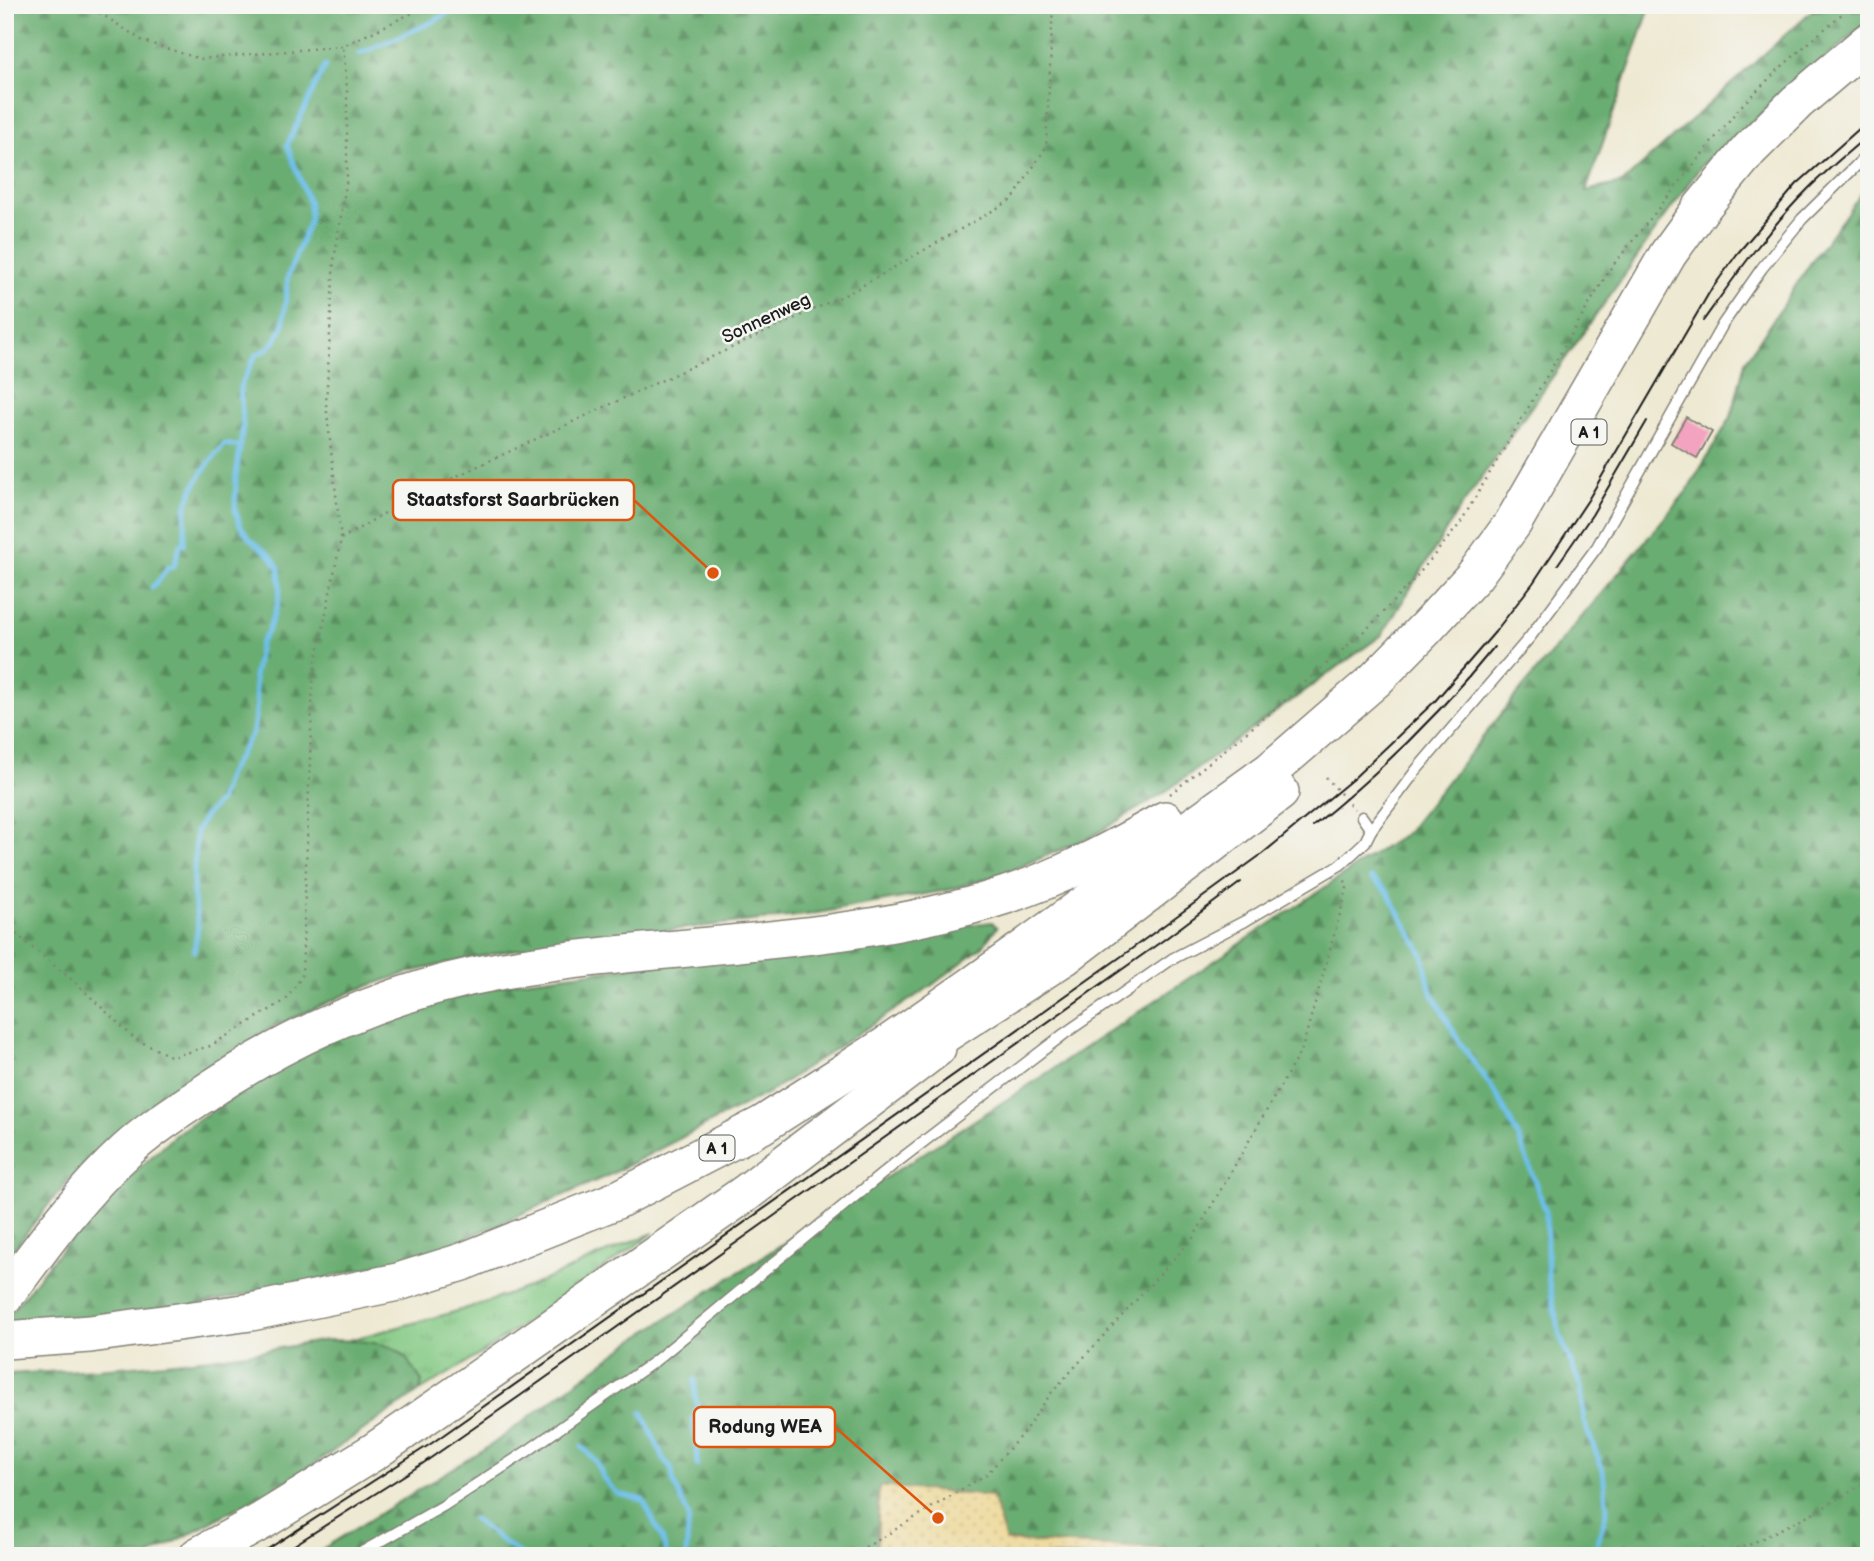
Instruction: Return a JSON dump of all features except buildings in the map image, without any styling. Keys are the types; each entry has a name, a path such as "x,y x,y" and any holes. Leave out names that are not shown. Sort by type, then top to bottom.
{"highway":[{"name":"A 1","path":"6,1340 90,1334 239,1314 398,1282 462,1262 617,1200 762,1125 887,1045 1270,771 1375,680 1426,628 1474,576 1513,523 1668,254 1702,207 1749,150 1797,102 1869,41"},
{"name":"A 1","path":"5,1359 90,1354 254,1331 406,1300 479,1279 626,1220 775,1140 996,1003 1064,957 1293,782 1395,694 1441,645 1493,583 1557,490 1669,290 1718,220 1766,163 1807,121 1869,69"},
{"path":"5,1296 47,1238 126,1151 182,1108 246,1066 327,1023 364,1007 418,990 503,970 582,959 808,936 904,921 1007,895 1108,852 1173,816 1324,723"},
{"path":"198,1556 262,1521 375,1451 480,1379 746,1194 996,1003"}],"lane":[{"path":"355,1556 443,1506 530,1450 655,1361 892,1165 1125,990 1172,959 1340,866 1365,842 1371,830 1418,768 1530,637 1597,547 1723,324 1762,268 1802,219 1869,153"},
{"path":"1362,817 1371,830"}],"path":[{"path":"88,5 143,41 200,59 344,46 429,5"},
{"name":"Sonnenweg","path":"341,539 412,497 853,291 1013,199 1046,147 1053,5"},
{"path":"1162,801 1269,714 1371,625 1416,578 1459,525 1610,269 1740,107 1799,50 1852,5"},
{"path":"5,925 78,985 135,1039 172,1057 210,1046 286,1000 302,975 313,677 341,539 326,404 334,261 347,177 344,46"},
{"path":"1326,777 1362,817"},
{"path":"846,1556 873,1543 987,1474 1023,1433 1052,1392 1193,1238 1302,1049 1347,889 1340,866"},
{"path":"1709,1556 1749,1545 1828,1505 1869,1480"},
{"path":"1601,1556 1615,1549 1641,1556"}],"green space":[{"path":"5,5 1651,5 1586,191 1622,183 1818,5 1869,5 1869,21 1701,166 1458,511 1382,635 1165,792 1091,837 1000,875 948,890 806,915 580,940 501,952 414,971 356,990 269,1029 169,1093 103,1146 53,1199 5,1260"},
{"path":"1869,183 1869,1556 1318,1556 1006,1541 991,1496 879,1486 877,1556 311,1556 494,1443 632,1341 1020,1091 1406,833 1514,698 1687,491 1731,417 1745,362 1814,258"},
{"path":"992,922 997,927 982,947 931,986 768,1093 611,1174 443,1249 322,1279 168,1311 5,1326 5,1320 53,1259 108,1197 177,1133 304,1051 406,1010 520,981"},
{"path":"654,1233 482,1353 420,1391 422,1382 393,1348 349,1340 482,1304"},
{"path":"326,1340 370,1342 393,1348 406,1358 416,1372 422,1382 420,1391 301,1473 149,1556 5,1556 5,1374 166,1363"}],"sand":[{"path":"879,1486 992,1496 1006,1541 1318,1556 877,1556"}],"waterway":[{"path":"359,54 435,21 459,5"},
{"path":"194,951 198,926 193,893 196,832 204,817 219,801 228,774 253,732 257,704 254,677 260,644 268,631 278,603 280,588 279,568 271,556 250,539 240,525 235,509 236,476 243,426 240,387 256,355 275,341 283,326 288,276 310,219 309,203 287,145 325,66"},
{"path":"152,587 168,567 174,566 180,545 184,544 187,505 202,473 225,444 240,447"},
{"path":"1371,878 1387,891 1423,955 1430,989 1459,1041 1498,1097 1519,1138 1546,1212 1548,1278 1560,1336 1581,1387 1584,1422 1603,1470 1607,1509 1598,1542"},
{"path":"695,1380 698,1407 693,1423 697,1465"},
{"path":"642,1412 664,1460 671,1467 674,1483 689,1517 686,1556"},
{"path":"582,1447 596,1461 604,1479 618,1494 643,1500 662,1538 667,1556"},
{"path":"473,1519 522,1556"}],"tram line":[{"path":"257,1556 432,1443 1119,958 1262,854 1354,778 1435,701 1533,583 1588,500 1709,293 1737,254 1797,184 1869,120"},
{"path":"1703,321 1793,204 1869,134"},
{"path":"1558,564 1592,515 1647,421"},
{"path":"1313,826 1408,742 1494,647"},
{"path":"277,1556 422,1464 517,1398 1165,939 1241,882"}],"place":[{"name":"Staatsforst Saarbrücken","path":"713,573"},
{"name":"Rodung WEA","path":"938,1518"}]}
